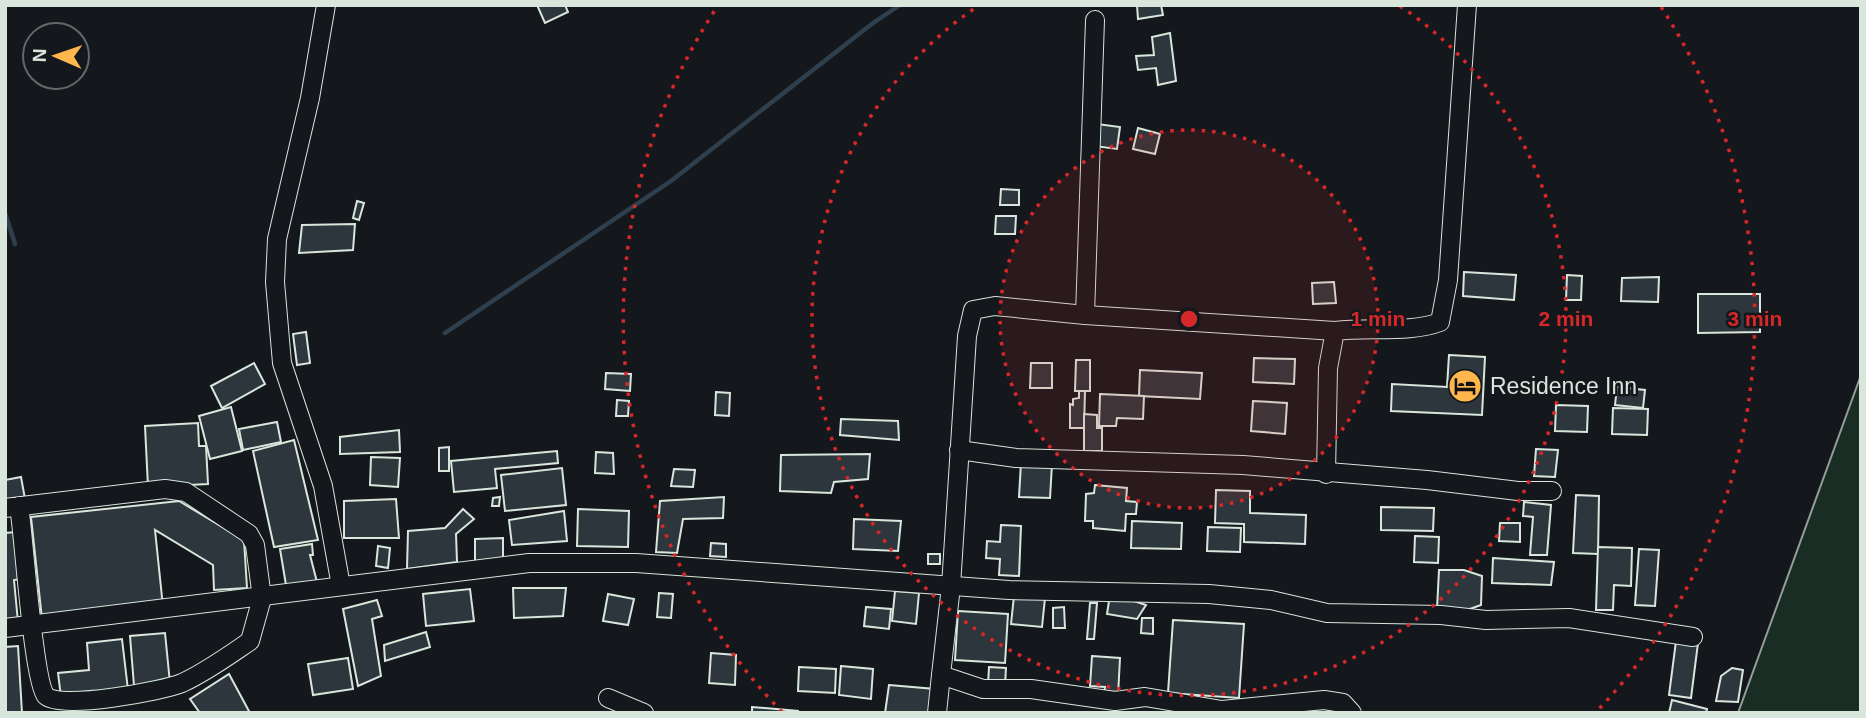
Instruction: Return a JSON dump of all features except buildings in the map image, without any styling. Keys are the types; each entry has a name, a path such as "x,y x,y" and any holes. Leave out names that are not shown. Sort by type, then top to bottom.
{"street":[{"path":"326,5 310,98 277,239 275,282 282,363 323,486 341,586"},
{"path":"937,713 951,586 967,336 973,310 996,306 1148,321 1335,331 1370,327 1421,329 1440,322 1448,280 1467,5"},
{"path":"1085,315 1095,20"},
{"path":"1326,474 1328,368 1335,331"},
{"path":"959,450 1016,458 1243,465 1326,474 1427,480 1518,491 1552,491"},
{"path":"165,489 186,492 249,534 255,545 262,598 250,641 212,667 180,684 80,701 56,701 47,696 41,685 12,507 165,489"},
{"path":"5,628 529,563 636,564 951,586 1209,594 1271,600 1352,615 1394,613 1486,620 1569,618 1693,638"},
{"path":"941,675 983,689 1031,689 1115,707 1145,696 1222,710 1324,700 1343,703 1352,713"},
{"path":"608,698 644,713"}],"green space":[{"path":"1861,375 1861,713 1738,713"}],"waterway":[{"path":"445,333 671,181 873,23 900,5"},
{"path":"5,213 15,244"}],"place":[{"name":"Residence Inn","path":"1465,386"}]}
